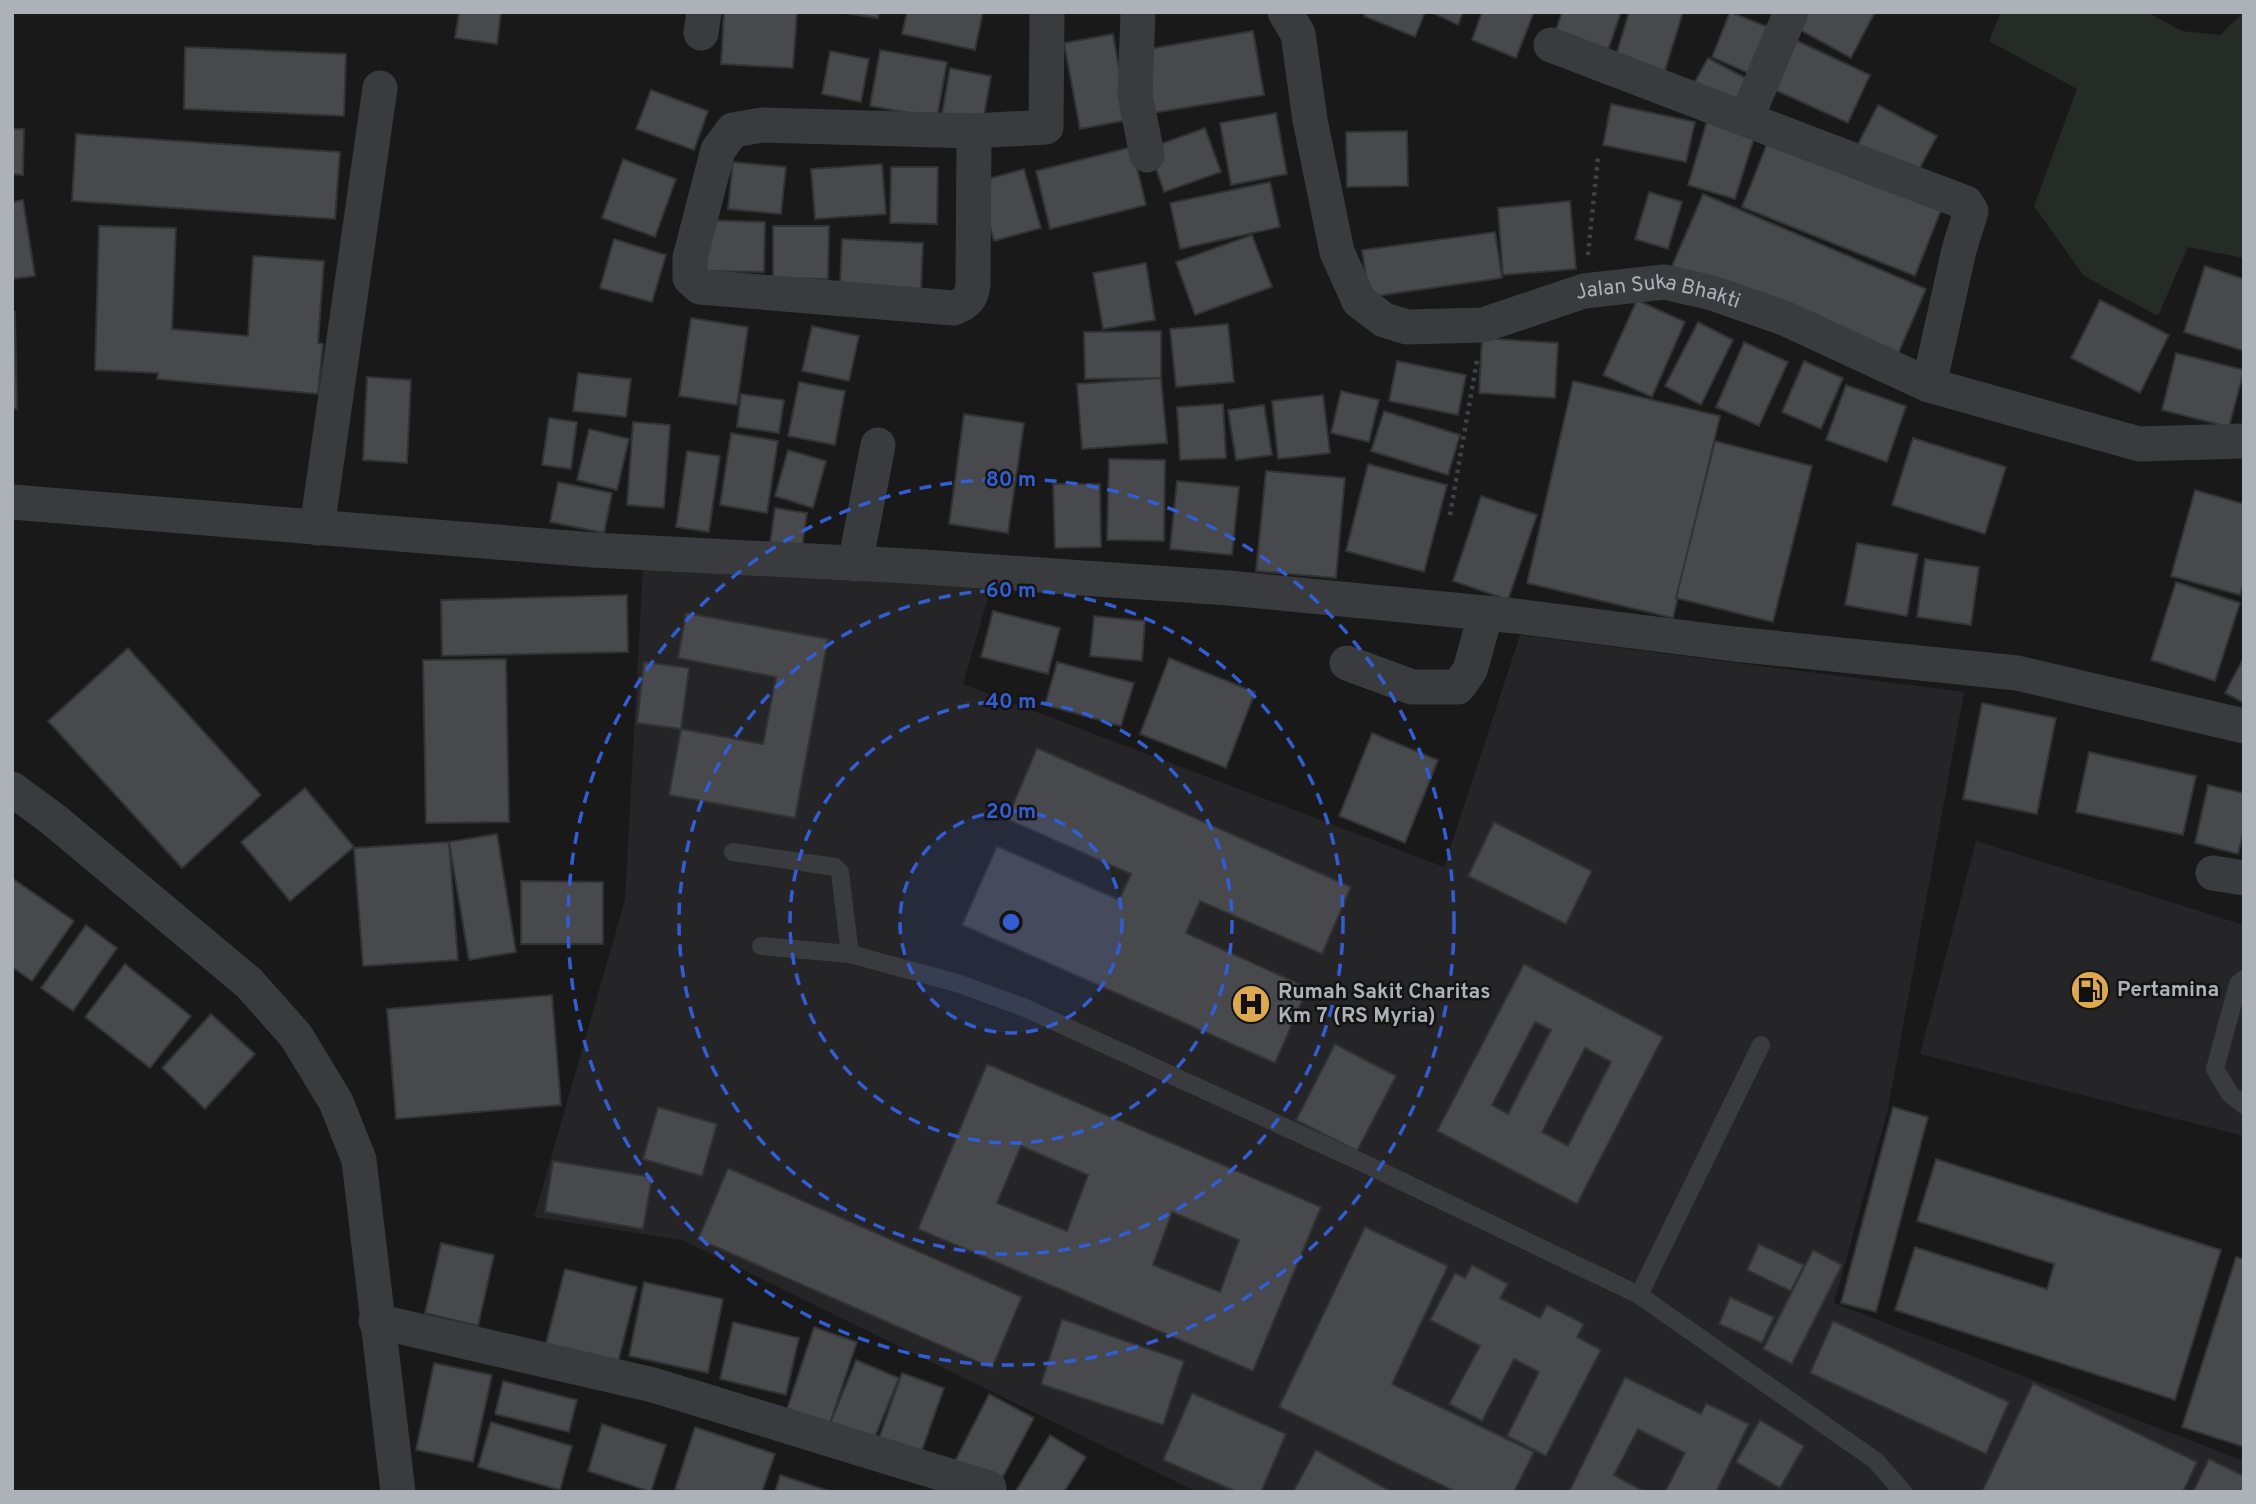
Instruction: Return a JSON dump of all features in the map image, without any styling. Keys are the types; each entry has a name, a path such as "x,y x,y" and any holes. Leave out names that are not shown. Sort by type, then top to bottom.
{"street":[{"path":"974,131 973,285 969,299 963,305 954,308 700,287 690,278 690,258 718,150 724,138 733,130 762,125 974,131 1046,127 1047,12"},
{"path":"1138,12 1135,95 1147,155"},
{"name":"Jalan Suka Bhakti","path":"1285,12 1298,34 1310,120 1337,253 1359,301 1384,320 1407,327 1483,325 1584,291 1664,282 1712,293 1784,318 1930,385 2139,444 2244,441"},
{"path":"1746,119 1791,12"},
{"path":"1551,45 1966,203 1970,208 1930,385"},
{"path":"317,528 380,88"},
{"path":"855,564 878,445"},
{"path":"12,502 593,550 1229,588 1486,613 2017,673 2244,726"},
{"path":"1347,663 1412,687 1458,687 1470,670 1486,613"},
{"path":"12,789 54,820 249,984 296,1037 336,1102 359,1160 398,1492"},
{"path":"376,1321 653,1385 989,1488"}],"lane":[{"path":"733,852 835,867 840,872 850,954"},
{"path":"761,946 850,954 957,984 1023,1007 1374,1168 1639,1294 1876,1461 1903,1492"},
{"path":"2244,979 2238,984 2215,1069 2230,1094 2244,1105"},
{"path":"1639,1294 1761,1045"}],"path":[{"path":"1584,291 1598,157"},
{"path":"1450,516 1483,325"}],"shaded area":[{"path":"2001,12 2147,12 2182,31 2220,35 2244,12 2244,258 2188,247 2158,316 2084,276 2034,206 2077,89 1989,41"},
{"name":"Rumah Sakit Charitas Km 7 (RS Myria)","path":"643,567 991,587 963,684 1444,867 1520,635 1964,692 1888,1109 1834,1303 2244,1461 2244,1492 1197,1492 682,1240 534,1217 625,900"},
{"name":"Pertamina","path":"1976,841 2244,925 2244,1136 1920,1054"}],"building":[{"path":"459,12 501,12 497,44 455,38"},
{"path":"724,12 797,12 793,68 721,64"},
{"path":"838,12 879,12 878,18"},
{"path":"907,12 983,12 975,50 902,34"},
{"path":"1366,12 1425,12 1415,37 1364,16"},
{"path":"1431,12 1463,12 1458,25"},
{"path":"1482,12 1534,12 1516,58 1472,40"},
{"path":"1562,12 1621,12 1605,59 1552,41"},
{"path":"1629,12 1683,12 1663,77 1614,62"},
{"path":"1730,12 1768,27 1748,73 1712,57"},
{"path":"1798,12 1875,12 1851,58 1791,25"},
{"path":"1253,31 1264,95 1152,113 1142,50"},
{"path":"1113,34 1128,120 1080,129 1064,43"},
{"path":"1787,36 1870,75 1848,123 1764,85"},
{"path":"185,47 346,54 344,116 184,109"},
{"path":"880,50 947,62 937,118 870,106"},
{"path":"830,51 869,59 861,102 822,94"},
{"path":"1708,58 1749,80 1731,111 1691,89"},
{"path":"950,68 991,76 983,121 942,114"},
{"path":"651,90 708,111 694,150 636,129"},
{"path":"1611,104 1695,122 1686,162 1603,145"},
{"path":"1878,105 1937,136 1915,177 1857,146"},
{"path":"1276,113 1287,174 1231,185 1220,123"},
{"path":"1707,121 1755,135 1735,199 1688,185"},
{"path":"1205,128 1221,172 1164,192 1149,148"},
{"path":"12,129 24,129 23,175 12,174"},
{"path":"1407,131 1408,186 1347,187 1346,132"},
{"path":"1772,131 1945,200 1915,276 1742,207"},
{"path":"76,134 340,152 335,219 72,201"},
{"path":"1132,147 1146,205 1050,229 1036,171"},
{"path":"623,159 676,179 655,237 602,218"},
{"path":"733,162 786,167 781,214 728,209"},
{"path":"882,164 886,214 815,219 811,169"},
{"path":"891,167 938,167 937,224 890,223"},
{"path":"1024,169 1041,228 994,241 977,182"},
{"path":"1270,182 1280,227 1180,249 1170,203"},
{"path":"1649,192 1682,202 1668,249 1635,239"},
{"path":"1703,194 1926,289 1895,361 1672,266"},
{"path":"23,200 35,276 12,279 12,202"},
{"path":"1570,201 1576,269 1503,275 1498,208"},
{"path":"707,220 765,222 764,272 706,271"},
{"path":"99,226 176,228 172,329 248,336 253,256 324,261 318,343 323,344 318,394 157,379 158,373 95,370"},
{"path":"773,226 829,226 828,279 773,278"},
{"path":"1495,232 1502,278 1369,297 1362,250"},
{"path":"1252,235 1272,287 1195,315 1176,262"},
{"path":"614,239 666,255 652,302 600,288"},
{"path":"842,239 923,243 921,290 840,286"},
{"path":"1146,263 1155,320 1103,329 1093,273"},
{"path":"2205,266 2244,279 2244,351 2184,332"},
{"path":"1637,300 1685,322 1652,397 1603,375"},
{"path":"2100,300 2169,335 2140,393 2071,358"},
{"path":"12,312 15,312 17,409 12,409"},
{"path":"691,318 748,327 737,405 679,396"},
{"path":"1698,322 1733,340 1701,405 1665,386"},
{"path":"1228,324 1234,382 1176,387 1170,329"},
{"path":"812,326 859,336 849,381 802,371"},
{"path":"1161,331 1161,378 1085,379 1084,332"},
{"path":"1482,338 1558,343 1555,398 1479,393"},
{"path":"1744,342 1788,362 1759,426 1716,407"},
{"path":"2176,353 2244,370 2229,427 2162,410"},
{"path":"1397,361 1466,375 1458,415 1389,401"},
{"path":"1804,361 1843,378 1821,429 1782,412"},
{"path":"578,373 631,379 626,417 573,411"},
{"path":"367,377 411,380 407,463 363,460"},
{"path":"1161,378 1167,443 1082,449 1077,384"},
{"path":"1573,381 1720,416 1673,618 1527,583"},
{"path":"799,382 845,391 835,445 788,436"},
{"path":"1846,385 1906,406 1887,462 1826,440"},
{"path":"1341,391 1379,400 1369,442 1331,433"},
{"path":"741,394 784,400 779,433 737,427"},
{"path":"1323,395 1330,453 1278,459 1272,401"},
{"path":"1223,404 1226,458 1180,460 1177,407"},
{"path":"1264,405 1272,455 1236,460 1228,410"},
{"path":"1384,411 1460,435 1448,475 1371,451"},
{"path":"964,414 1024,423 1008,533 949,524"},
{"path":"549,418 577,422 571,469 542,465"},
{"path":"633,422 670,425 664,508 627,505"},
{"path":"589,429 629,439 617,490 577,480"},
{"path":"731,433 778,441 767,513 720,505"},
{"path":"1913,438 2006,467 1985,534 1892,505"},
{"path":"1715,441 1812,466 1773,622 1676,598"},
{"path":"788,450 826,461 813,508 775,496"},
{"path":"687,451 720,456 709,532 676,527"},
{"path":"1109,459 1165,460 1164,541 1107,540"},
{"path":"1368,464 1447,485 1424,572 1346,551"},
{"path":"1266,471 1345,478 1336,578 1256,571"},
{"path":"1177,481 1239,487 1232,555 1170,549"},
{"path":"558,482 612,493 604,533 550,522"},
{"path":"1053,484 1100,484 1101,547 1055,548"},
{"path":"2195,490 2244,504 2244,581 2240,595 2171,576"},
{"path":"1481,496 1537,515 1508,600 1453,581"},
{"path":"775,508 807,513 802,548 770,544"},
{"path":"1857,543 1918,554 1907,616 1845,605"},
{"path":"1925,559 1979,567 1971,625 1917,617"},
{"path":"2176,582 2240,603 2215,681 2151,660"},
{"path":"627,595 628,652 442,656 441,600"},
{"path":"993,611 1060,628 1048,674 981,657"},
{"path":"686,613 828,639 795,818 669,795 681,729 763,744 776,677 678,658"},
{"path":"1094,616 1145,621 1142,661 1090,656"},
{"path":"128,648 261,795 182,868 48,721"},
{"path":"2244,657 2244,703 2225,693"},
{"path":"1169,658 1255,692 1226,768 1140,734"},
{"path":"506,659 509,822 426,823 423,660"},
{"path":"644,662 689,668 681,729 637,723"},
{"path":"1057,662 1134,683 1121,726 1045,705"},
{"path":"1982,703 2056,718 2037,814 1963,799"},
{"path":"1372,733 1438,760 1405,843 1339,816"},
{"path":"1037,748 1351,887 1322,954 1200,901 1186,933 1308,988 1275,1063 962,925 997,846 1119,900 1131,874 1007,819"},
{"path":"2089,752 2196,776 2183,835 2076,812"},
{"path":"2208,785 2244,793 2244,829 2238,854 2195,843"},
{"path":"305,788 354,847 290,901 241,842"},
{"path":"1494,822 1592,871 1566,924 1468,876"},
{"path":"497,834 516,952 469,960 449,842"},
{"path":"449,842 458,960 363,966 354,848"},
{"path":"12,878 74,921 32,981 12,967"},
{"path":"521,881 603,882 603,944 521,944"},
{"path":"86,925 117,948 73,1011 41,988"},
{"path":"125,964 191,1016 150,1068 85,1017"},
{"path":"1524,964 1663,1037 1577,1204 1437,1131","holes":["1535,1022 1551,1030 1508,1114 1492,1105","1585,1048 1611,1062 1568,1146 1542,1132"]},
{"path":"552,995 561,1105 396,1119 387,1009"},
{"path":"211,1014 255,1054 205,1109 162,1068"},
{"path":"1335,1044 1396,1076 1357,1151 1296,1120"},
{"path":"987,1064 1321,1207 1253,1371 918,1229","holes":["1021,1146 1088,1175 1067,1231 997,1203","1172,1212 1239,1240 1220,1292 1153,1265"]},
{"path":"658,1107 717,1124 702,1176 643,1159"},
{"path":"1893,1107 1928,1117 1876,1312 1841,1303"},
{"path":"1936,1159 2221,1250 2175,1400 1895,1310 1915,1247 2047,1289 2054,1264 1917,1221"},
{"path":"553,1161 652,1177 643,1229 545,1212"},
{"path":"728,1168 1022,1297 992,1368 698,1239"},
{"path":"1365,1227 1448,1266 1392,1384 1534,1452 1514,1492 1456,1492 1279,1407"},
{"path":"441,1243 494,1255 478,1326 425,1313"},
{"path":"1759,1244 1804,1265 1791,1291 1747,1270"},
{"path":"1813,1250 1842,1265 1792,1364 1763,1349"},
{"path":"2236,1257 2244,1259 2244,1447 2182,1427"},
{"path":"1472,1265 1508,1284 1500,1298 1540,1318 1547,1305 1584,1324 1577,1337 1601,1350 1546,1456 1507,1436 1539,1372 1514,1359 1482,1421 1449,1404 1480,1346 1430,1320 1455,1273 1465,1278"},
{"path":"565,1269 637,1287 616,1370 544,1351"},
{"path":"644,1282 723,1299 708,1373 629,1356"},
{"path":"1730,1297 1774,1317 1762,1343 1719,1324"},
{"path":"1062,1319 1184,1361 1163,1425 1041,1384"},
{"path":"1833,1321 2009,1402 1986,1454 1810,1373"},
{"path":"733,1322 799,1338 786,1395 720,1379"},
{"path":"814,1327 857,1342 829,1426 786,1412"},
{"path":"856,1360 899,1378 872,1444 829,1426"},
{"path":"434,1363 492,1375 473,1462 416,1450"},
{"path":"902,1373 944,1388 920,1456 878,1441"},
{"path":"1625,1377 1701,1414 1706,1403 1749,1424 1716,1492 1665,1492 1685,1453 1638,1429 1614,1475 1645,1492 1569,1492"},
{"path":"503,1381 577,1400 569,1432 495,1414"},
{"path":"2033,1383 2197,1462 2183,1492 1982,1492"},
{"path":"1192,1393 1286,1434 1261,1492 1237,1492 1163,1460"},
{"path":"989,1394 1034,1418 997,1488 953,1465"},
{"path":"1760,1420 1804,1446 1780,1488 1736,1462"},
{"path":"491,1422 572,1446 560,1490 478,1467"},
{"path":"602,1424 666,1445 651,1492 588,1471"},
{"path":"695,1427 775,1454 762,1492 683,1492 675,1489"},
{"path":"1050,1435 1086,1457 1064,1492 1015,1492"},
{"path":"1316,1450 1392,1492 1293,1492"},
{"path":"2209,1459 2244,1476 2244,1492 2193,1492"},
{"path":"780,1475 832,1492 775,1492"}],"place":[{"name":"Pertamina","path":"2090,990"},
{"name":"Rumah Sakit Charitas Km 7 (RS Myria)","path":"1251,1004"}]}
